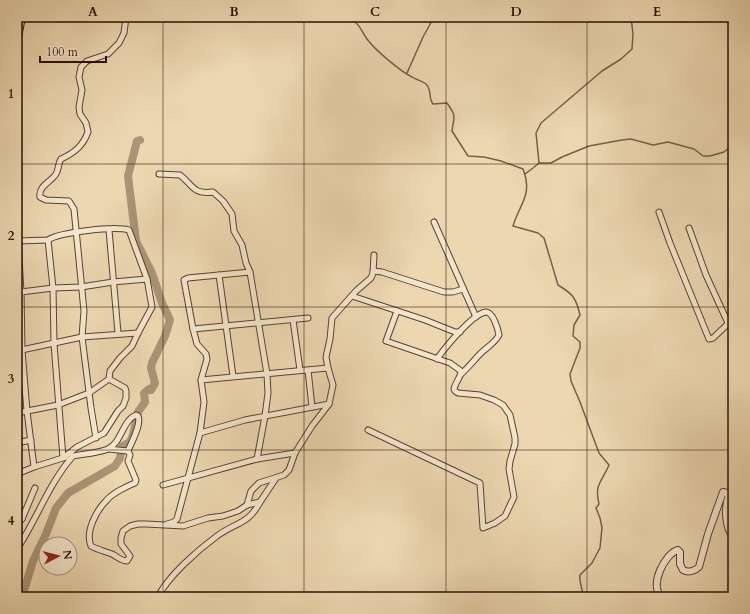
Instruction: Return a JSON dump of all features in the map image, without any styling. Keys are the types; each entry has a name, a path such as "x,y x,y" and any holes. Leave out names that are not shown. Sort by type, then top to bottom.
{"highway":[{"path":"17,37 21,17"}],"street":[{"path":"96,438 82,336 84,311 74,209 69,201 43,199 40,197 40,191 56,175 62,159 78,148 88,132 86,122 80,114 79,107 82,90 79,77 81,67 87,61 108,54 119,43 124,33 126,17"},
{"path":"159,174 180,175 194,190 201,193 213,192 223,201 232,214 234,231 242,245 246,263 250,272 267,374 268,393 257,459"},
{"path":"660,212 670,242 708,337 712,339 733,318"},
{"path":"434,222 476,317"},
{"path":"689,228 706,275 728,323"},
{"path":"109,230 118,333"},
{"path":"17,413 27,411 58,405 89,393 109,379 110,371 132,346 152,307 147,279 129,230 77,232 53,237 48,240 18,241 19,350 27,411 31,440 34,467"},
{"path":"48,240 53,288 54,344 63,458"},
{"path":"247,505 253,488 263,481 284,475 289,470 295,454 312,426 329,404 333,385 326,357 330,339 332,318 371,278 374,255"},
{"path":"373,271 382,272 444,292 453,292 463,289"},
{"path":"166,525 177,519 200,433 204,402 201,380 207,356 197,344 184,280 188,278 250,272"},
{"path":"219,275 233,376"},
{"path":"18,292 53,288 82,287 147,279"},
{"path":"352,296 425,320 455,332 460,332"},
{"path":"397,311 386,341 450,363 459,369 461,374"},
{"path":"368,430 478,481 481,485 483,528 505,516 514,497 509,469 516,444 510,416 503,405 494,400 480,395 458,393 454,390 461,374 494,342 499,335 498,329 491,314 485,312 476,317 460,332 437,359"},
{"path":"193,328 308,318"},
{"path":"293,320 300,370"},
{"path":"19,350 54,344 82,336 138,332"},
{"path":"201,380 328,368"},
{"path":"308,370 312,407"},
{"path":"63,458 77,447 104,433 118,411 123,406 126,398 125,388 109,379"},
{"path":"200,433 245,420 329,404"},
{"path":"108,449 114,444 128,421 134,415 137,415 140,421 128,451 130,455 128,463 136,480 135,483 105,501 90,530 89,541 91,546 123,560 127,561 130,556 121,544 121,538 123,531 130,526 138,524 183,526 208,518 223,516 238,511 247,505 260,502"},
{"path":"17,443 31,440"},
{"path":"17,474 63,458 108,449 128,451"},
{"path":"163,486 257,459 295,454"},
{"path":"17,549 28,532 54,483 73,456"},
{"path":"158,597 168,581 205,545 226,530 245,522 256,511 260,502 277,478"},
{"path":"17,524 22,519 34,488"},
{"path":"662,597 658,594 657,588 659,573 674,551 678,550 680,552 680,564 682,570 696,570 699,567 708,534 723,492 728,493 729,495 726,506 729,532 733,537"},
{"path":"17,510 22,519"}],"waterway":[{"path":"337,17 354,21 371,44 382,54 407,74 426,84 429,88 433,104 447,103 454,117 452,131 468,156 484,157 501,161 523,169 526,178 526,192 513,226 538,233 544,238 558,285 567,291 577,304 580,315 574,325 573,336 580,342 580,348 570,374 571,381 599,453 609,465 597,492 599,504 596,508 602,528 600,548 592,563 580,575 583,597"},
{"path":"407,73 423,37 434,17"},
{"path":"525,174 539,163 536,133 541,123 602,71 621,59 632,49 633,34 631,17"},
{"path":"539,163 551,163 589,146 631,139 653,145 668,142 694,149 703,156 710,156 724,152 733,145"},
{"path":"22,597 33,561 56,508 68,493 115,466 120,458 122,446 130,442 133,435 138,412 145,402 144,393 149,389 151,390 155,383 151,368 152,363 165,336 170,320 162,303 152,273 136,241 128,176 137,141 140,140"}]}
